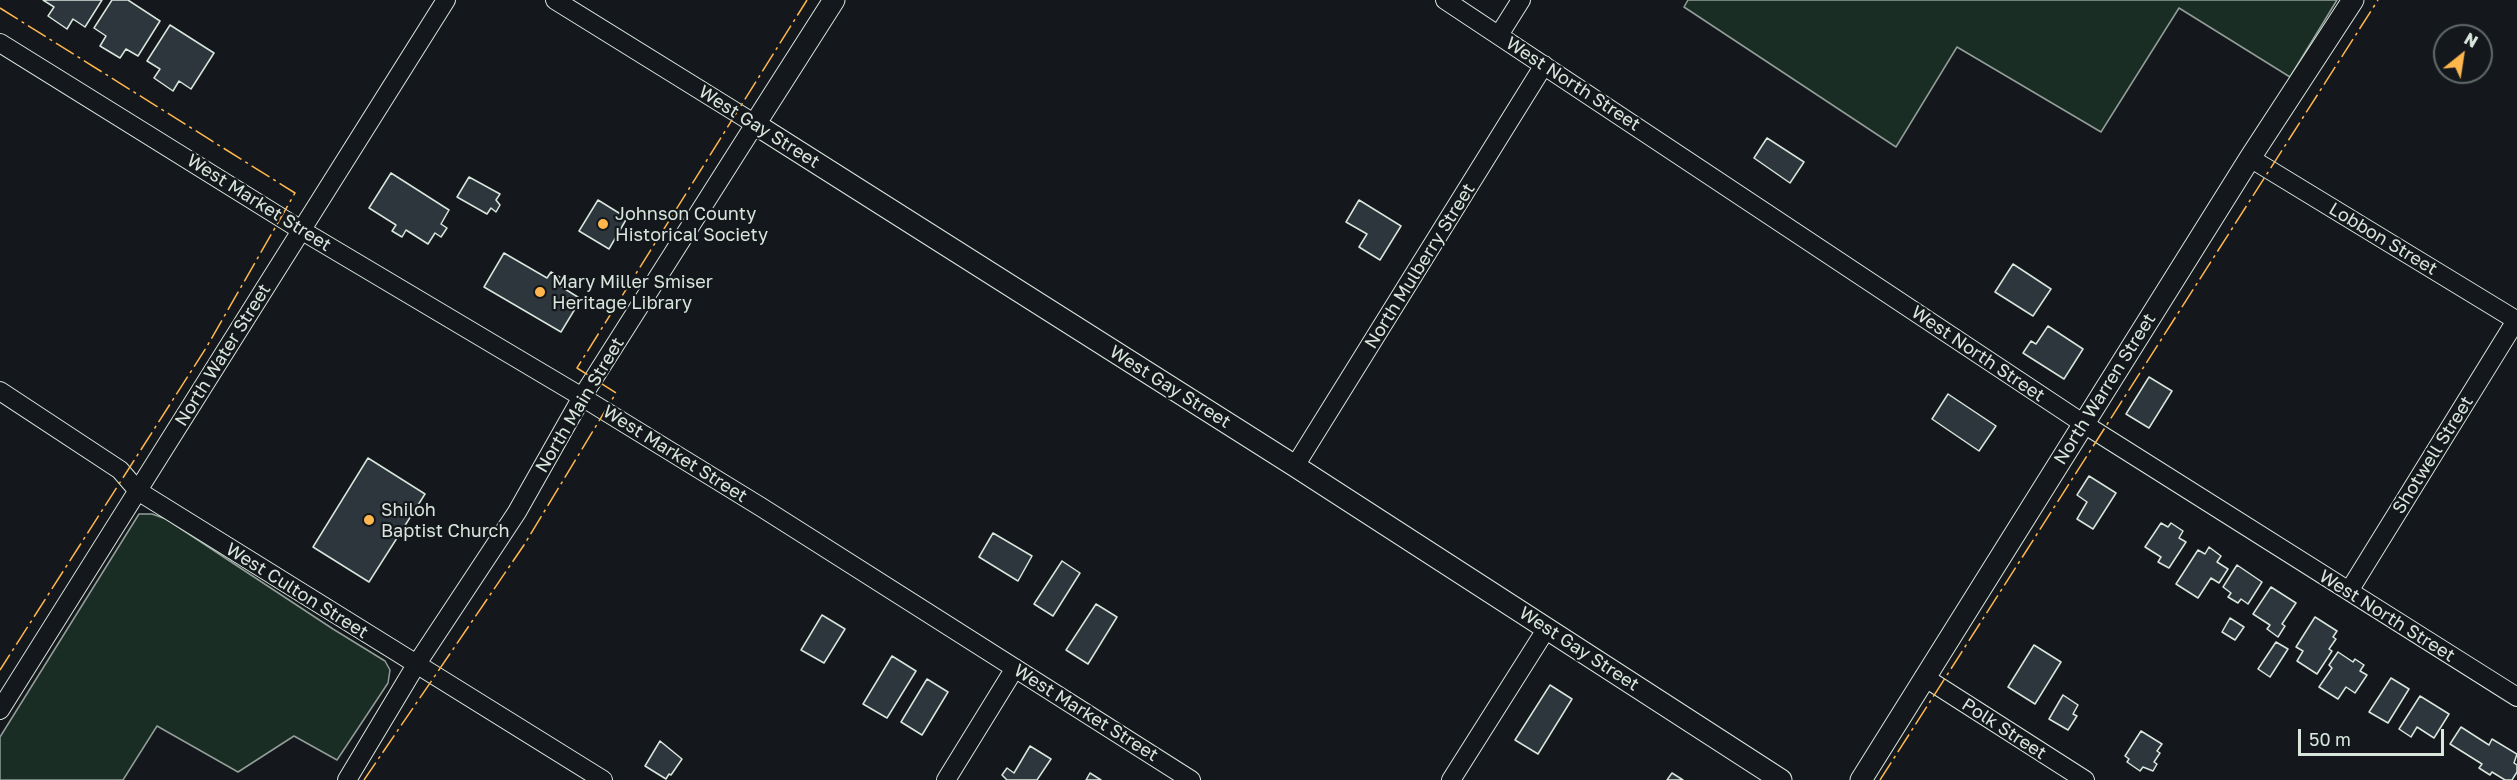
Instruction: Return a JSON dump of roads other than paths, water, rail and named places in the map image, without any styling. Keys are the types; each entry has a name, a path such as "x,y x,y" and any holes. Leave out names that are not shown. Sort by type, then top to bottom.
{"street":[{"name":"North Water Street","path":"0,710 446,0"},
{"name":"West Gay Street","path":"555,0 1295,466 1781,780"},
{"name":"North Main Street","path":"347,780 416,665 517,512 582,397 834,0"},
{"name":"West North Street","path":"1445,0 2084,424 2517,697"},
{"path":"1499,36 1521,0"},
{"name":"North Warren Street","path":"1861,780 2250,158 2353,0"},
{"name":"West Market Street","path":"0,43 301,230 582,397 1191,780"},
{"name":"North Mulberry Street","path":"1295,466 1544,65"},
{"name":"Lobbon Street","path":"2250,158 2517,320"},
{"name":"Shotwell Street","path":"2349,591 2517,320"},
{"name":"West Culton Street","path":"0,391 120,470 138,491 603,780"},
{"path":"1451,780 1547,628"},
{"path":"946,780 1015,668"},
{"name":"Polk Street","path":"1924,678 2085,780"}],"place":[{"name":"Johnson County Historical Society","path":"603,224"},
{"name":"Mary Miller Smiser Heritage Library","path":"540,292"},
{"name":"Shiloh Baptist Church","path":"369,520"}]}
